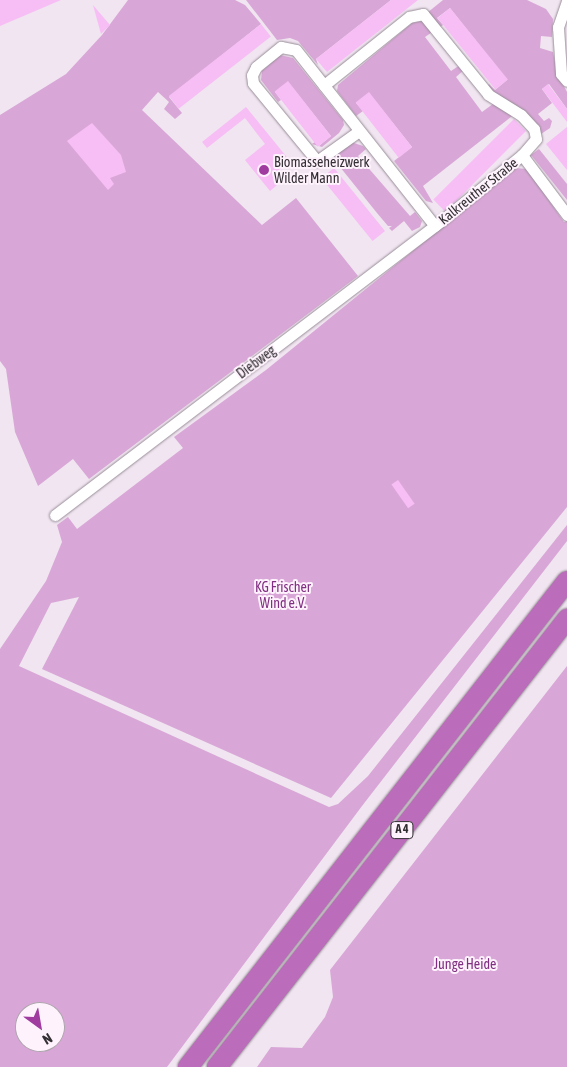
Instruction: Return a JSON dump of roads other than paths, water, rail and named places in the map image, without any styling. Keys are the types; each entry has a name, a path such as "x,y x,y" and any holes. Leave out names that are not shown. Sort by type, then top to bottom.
{"highway":[{"name":"A 4","path":"188,1067 567,581"},
{"name":"A 4","path":"217,1067 567,619"}],"street":[{"path":"564,78 558,27 567,1"},
{"name":"Kalkreuther Straße","path":"324,85 410,17 423,14 488,94 521,115 534,129 536,140 522,155 435,226 296,50 288,46 281,47 256,67 252,75 254,82 317,161 359,131"},
{"path":"564,78 567,36"},
{"name":"Kalkreuther Straße","path":"522,155 565,216 567,215"},
{"name":"Diebweg","path":"55,515 435,226"},
{"path":"71,487 78,497"}],"place":[{"name":"Biomasseheizwerk Wilder Mann","path":"264,170"}],"park label":[{"name":"KG Frischer Wind e.V.","path":"283,596"},
{"name":"Junge Heide","path":"465,964"}]}
